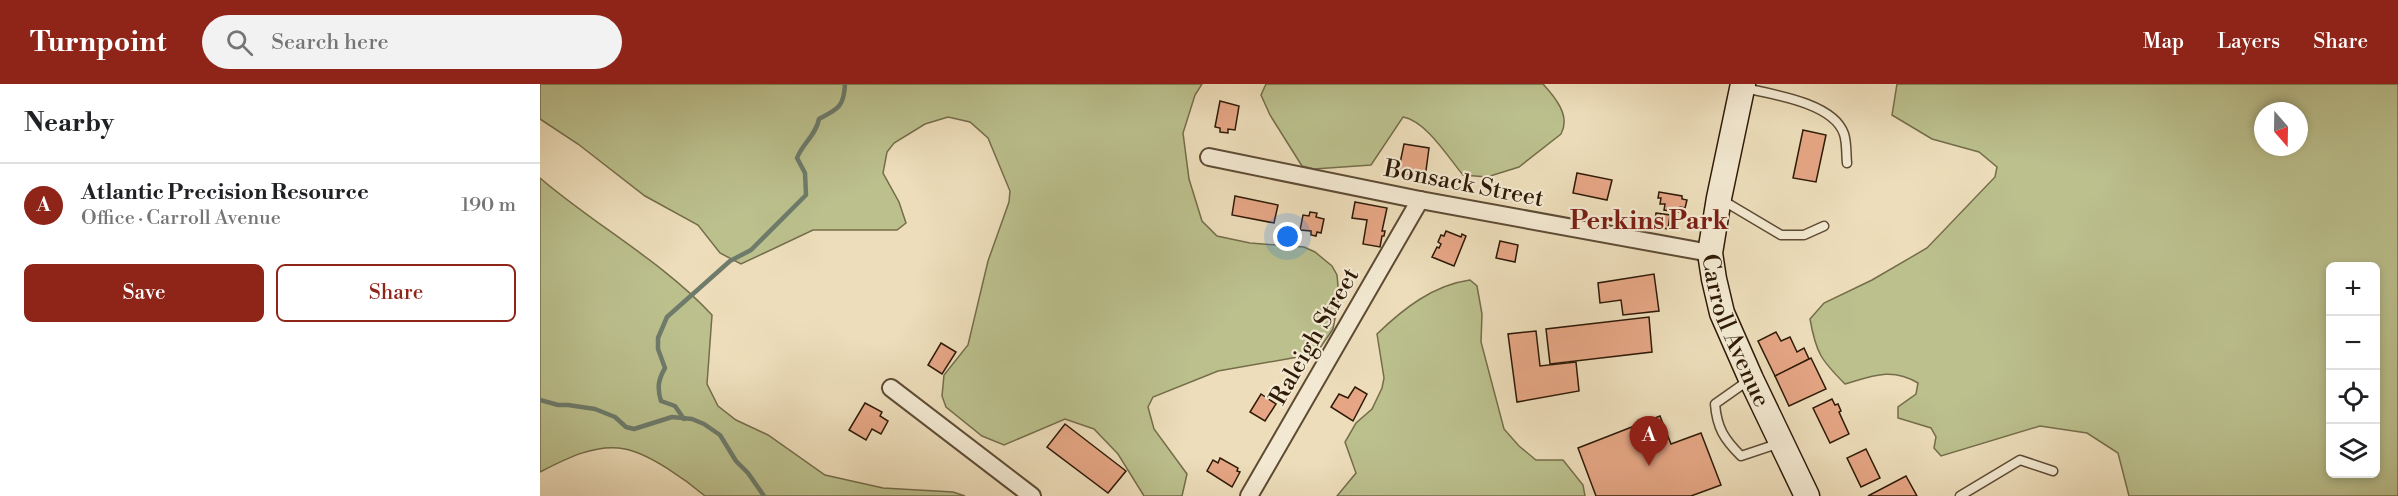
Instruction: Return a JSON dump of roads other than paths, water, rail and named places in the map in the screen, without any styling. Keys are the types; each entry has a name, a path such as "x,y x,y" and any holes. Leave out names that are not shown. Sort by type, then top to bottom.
{"street":[{"name":"Carroll Avenue","path":"1742,86 1710,253 1722,313 1807,496"},
{"name":"Bonsack Street","path":"1209,157 1420,200 1710,253"},
{"name":"Raleigh Street","path":"1249,496 1420,200"},
{"path":"891,388 1032,496"}],"lane":[{"path":"1742,86 1798,100 1832,116 1844,134 1847,163"},
{"path":"1719,198 1781,235 1804,235 1824,226"},
{"path":"1751,379 1715,404 1716,418 1724,439 1741,456 1781,443"},
{"path":"1960,496 2020,460 2053,471"}],"waterway":[{"path":"684,419 675,406 661,401 659,392 659,384 665,368 658,349 658,338 667,317 730,261 751,250 806,195 805,173 797,158 815,130 819,119 835,110 841,103 845,84"},
{"path":"540,400 558,405 595,409 615,417 626,427 634,429 672,417 692,419 704,424 720,435 736,461 748,473 764,496"}],"place":[{"name":"Atlantic Precision Resource","path":"1649,466"}],"district":[{"name":"Perkins Park","path":"1649,220"}]}
